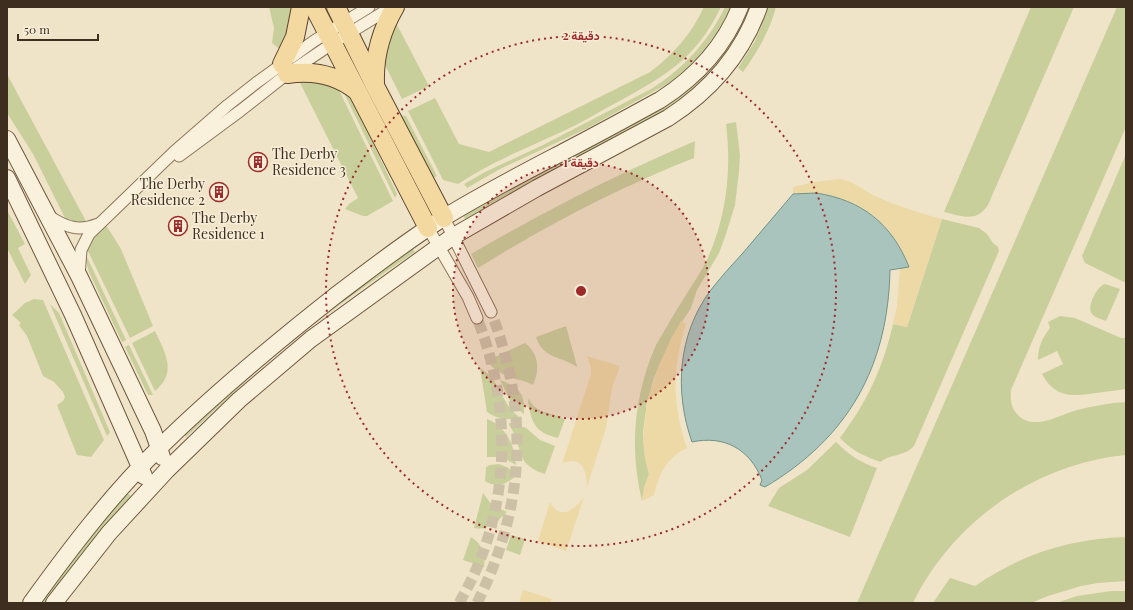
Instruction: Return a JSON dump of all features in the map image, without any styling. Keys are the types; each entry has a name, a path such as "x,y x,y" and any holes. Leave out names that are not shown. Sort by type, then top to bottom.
{"main road":[{"path":"301,7 295,37 284,69 324,74 342,81 357,92"},
{"path":"314,7 428,228"},
{"path":"375,86 375,64 379,42 393,7"},
{"path":"343,21 444,218"}],"street":[{"path":"79,276 83,246 89,234 98,224 149,177 210,134 284,69 330,38 343,21 369,7"},
{"path":"343,21 393,7"},
{"path":"31,603 78,540 141,467 159,448 216,395 273,345 366,273 428,228 515,177 674,91 696,74 710,58 729,30 740,7"},
{"path":"54,603 109,533 150,488 239,400 274,369 311,339 452,237 537,188 668,118 696,98 720,75 730,61 748,33 759,7"},
{"path":"7,138 79,276 153,431 167,470"},
{"path":"7,178 70,307 150,488"},
{"path":"47,215 62,224 74,228 86,228 98,224"},
{"path":"444,218 452,237 492,312"},
{"path":"428,228 468,297 477,318"}],"green space":[{"path":"269,7 294,7 283,52 272,43 274,28"},
{"path":"704,7 721,7 701,40 678,64 650,84 579,123 486,167 458,184 443,180 408,111 435,98 459,144 489,152 650,72 674,51 688,35"},
{"path":"725,7 731,7 718,31 691,65 669,83 588,128 500,169 467,188 464,184 485,172 543,145 651,89 663,81 684,63 703,43"},
{"path":"746,7 751,7 734,41 724,56 701,83 687,95 656,116 465,219 463,215 648,114"},
{"path":"768,7 776,7 767,33 743,72 738,68 755,41"},
{"path":"1031,7 1074,7 988,205 979,214 968,217 944,212"},
{"path":"1117,7 1126,7 1126,127 1011,390 1011,403 1017,414 1023,419 1031,422 1038,422 1046,421 1089,407 1126,402 1126,455 1092,461 1060,470 1029,484 1000,502 974,523 950,547 930,573 913,603 857,603"},
{"path":"395,21 429,86 402,99 382,59"},
{"path":"7,74 87,223 82,224 67,222 33,154 7,113"},
{"path":"298,79 336,84 393,201 367,216 363,216 345,209 349,204 358,198"},
{"path":"343,91 348,94 354,103 397,194 395,198"},
{"path":"400,115 406,116 437,176 432,179"},
{"path":"736,122 740,155 735,205 719,253 697,290 691,308 672,337 654,378 647,402 643,433 645,458 649,474 642,501 638,481 635,442 638,402 656,345 703,268 718,230 726,196 728,178 728,142 726,124"},
{"path":"695,141 694,158 583,208 478,268 471,254 525,223 581,194"},
{"path":"1126,154 1126,283 1085,263 1082,256"},
{"path":"7,210 25,244 18,248 31,275 25,284 7,248"},
{"path":"942,219 979,228 987,234 993,243 998,247 999,251 914,446 906,452 884,459 881,462 859,453 840,438 850,425 873,384 889,340 893,324 907,327"},
{"path":"106,225 121,249 153,326 130,338 86,247 90,240"},
{"path":"412,248 415,252 311,327 254,374 186,437 182,434 293,335"},
{"path":"87,257 126,340 122,342 89,272 85,258"},
{"path":"1105,284 1120,289 1106,321 1093,315 1090,307 1093,297"},
{"path":"34,299 43,300 104,440 91,457 77,455 57,405 63,401 65,397 63,392 54,382 43,376 27,336 19,325 21,323 12,315 25,303"},
{"path":"50,304 59,313 110,432 107,436"},
{"path":"1060,316 1075,318 1121,338 1126,338 1126,389 1069,395 1054,389 1048,383 1042,374 1063,364 1057,351 1038,360 1039,351 1043,339 1050,328 1048,322"},
{"path":"566,326 577,367 548,353 539,344 536,337"},
{"path":"155,331 165,355 168,369 162,384 155,391 132,343"},
{"path":"525,343 530,347 536,357 537,362 537,373 533,385 505,375 487,362 488,360"},
{"path":"129,345 153,395 148,395 125,347"},
{"path":"480,368 487,373 497,385 507,404 518,416 518,418 502,418 487,412"},
{"path":"500,380 512,385 520,392 523,401 524,414 512,405"},
{"path":"529,399 535,407 540,410 565,419 558,438 544,433 535,425 532,420"},
{"path":"487,419 499,426 508,438 514,451 516,465 502,457 487,457"},
{"path":"509,423 526,428 540,440 555,446 545,474 535,470 523,459 517,440"},
{"path":"836,442 855,458 877,468 850,537 768,506 779,488 807,470"},
{"path":"499,464 507,467 518,475 506,483 498,485 485,481 486,467"},
{"path":"127,493 131,496 82,554 45,603 38,603 73,556"},
{"path":"483,493 492,505 507,512 489,527 480,529 474,528"},
{"path":"511,535 525,539 520,555 506,550"},
{"path":"471,537 478,543 484,554 484,567 463,560"},
{"path":"1126,537 1126,581 1081,586 1031,603 933,603 950,578 975,586 1010,565 1046,550 1085,541"},
{"path":"1111,591 1126,591 1126,603 1056,603 1077,596"}],"sand":[{"path":"839,179 853,183 875,196 892,203 916,212 942,219 907,327 893,324 897,306 900,268 909,267 901,249 890,233 878,220 849,202 832,196 793,194 793,187 814,182"},
{"path":"681,321 686,324 681,340 676,371 676,401 682,432 687,448 669,461 661,473 654,495 642,501 644,487 649,474 643,441 647,402 659,365"},
{"path":"587,356 620,366 612,388 606,428 587,487 584,470 579,463 574,461 562,464 591,374 591,368"},
{"path":"584,497 566,551 538,541 550,502 558,511 567,512 576,506"},
{"path":"523,590 552,599 550,603 519,603"}],"water":[{"path":"816,193 833,196 848,201 873,216 894,238 909,267 890,270 887,305 881,338 871,368 858,396 840,422 819,446 794,468 765,487 760,485 762,480 757,469 743,453 734,447 715,441 704,440 692,442 686,423 681,383 685,345 699,308 710,291 793,194"}],"tunnel":[{"path":"477,603 493,567 505,531 513,495 517,459 516,423 512,387 504,350 491,312"},
{"path":"459,603 476,569 489,534 497,499 501,462 501,426 497,389 489,353 477,318"}],"place":[{"name":"The Derby Residence 3","path":"258,162"},
{"name":"The Derby Residence 2","path":"219,192"},
{"name":"The Derby Residence 1","path":"178,226"}]}
